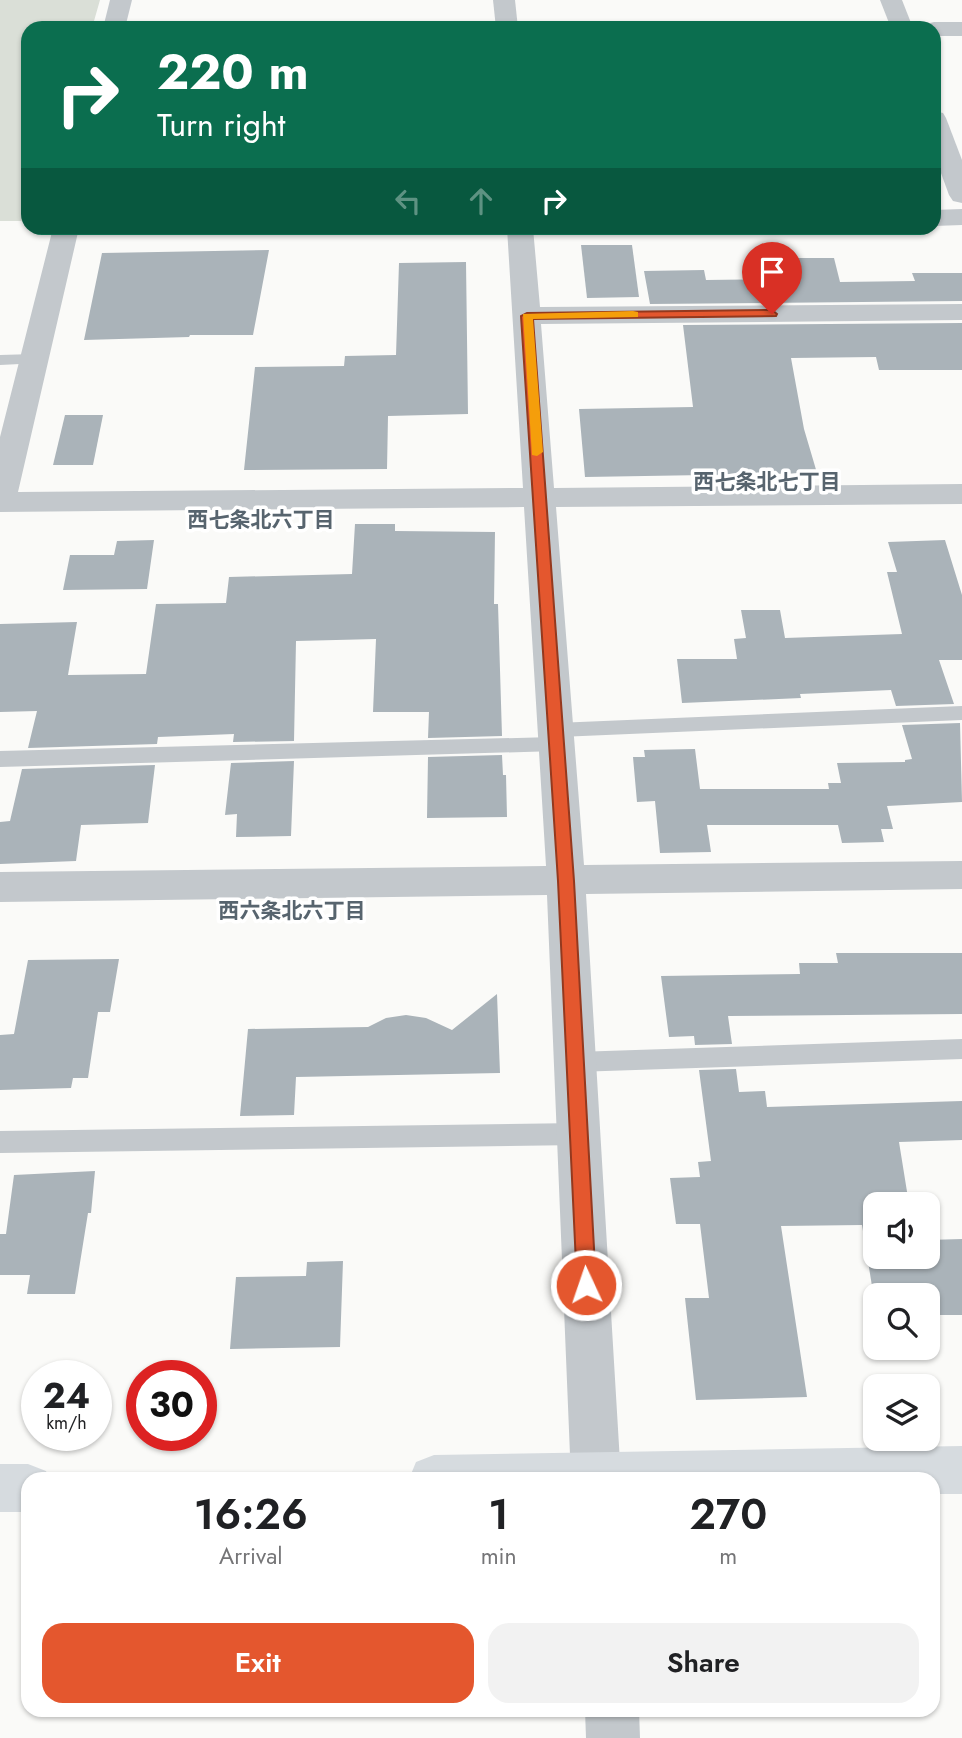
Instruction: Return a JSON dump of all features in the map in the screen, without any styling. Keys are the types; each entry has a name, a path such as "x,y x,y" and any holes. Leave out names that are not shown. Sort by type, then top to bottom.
{"main road":[{"path":"857,1472 962,1470"},
{"path":"0,1488 21,1488"}],"street":[{"path":"116,21 121,0"},
{"path":"504,0 506,21"},
{"path":"891,0 899,21"},
{"path":"941,29 962,29"},
{"path":"941,137 962,195"},
{"path":"941,218 962,217"},
{"path":"64,235 0,501 962,494"},
{"path":"521,235 566,881 596,1472"},
{"path":"527,316 962,312"},
{"path":"0,887 962,875"},
{"path":"612,1717 613,1738"}],"lane":[{"path":"0,360 34,359"},
{"path":"0,759 556,737 962,713"},
{"path":"575,1062 962,1049"},
{"path":"0,1142 579,1134"}],"shaded area":[{"path":"0,0 100,0 94,21 21,21 21,221 0,221"}],"building":[{"path":"581,245 632,245 639,297 587,298"},
{"path":"269,250 253,335 84,340 102,253"},
{"path":"786,258 834,258 840,282 915,281 912,273 962,273 962,301 650,304 644,271 704,270 706,280 791,279"},
{"path":"466,262 468,414 388,416 387,469 244,470 255,367 344,366 345,356 396,355 399,263"},
{"path":"962,323 962,370 879,370 876,357 791,358 804,429 817,473 585,477 579,409 693,407 683,325"},
{"path":"65,415 103,415 93,465 53,465"},
{"path":"355,524 395,524 395,531 495,532 494,604 498,604 502,736 428,738 429,712 373,712 376,639 296,641 294,741 233,742 234,734 158,737 157,744 28,748 37,711 0,712 0,624 77,622 68,675 146,674 156,604 226,603 229,577 352,574"},
{"path":"154,540 147,589 63,590 70,555 114,555 117,541"},
{"path":"945,540 962,595 962,660 939,660 954,704 896,706 891,690 800,694 801,698 682,703 677,659 737,659 734,639 746,638 741,610 780,610 785,638 902,634 887,572 897,572 888,542"},
{"path":"960,723 962,802 887,806 893,829 881,829 884,842 842,843 838,825 707,825 711,852 660,853 655,801 637,802 633,757 645,757 644,750 695,749 700,789 829,789 828,783 841,783 837,763 905,762 912,759 902,725"},
{"path":"502,755 503,775 506,775 507,817 427,818 428,757"},
{"path":"294,761 291,836 236,837 237,814 225,815 231,763"},
{"path":"155,765 148,823 81,825 76,861 0,864 0,822 10,821 22,769"},
{"path":"836,953 962,953 962,1014 728,1016 732,1044 695,1045 694,1036 669,1037 661,976 800,974 799,963 838,963"},
{"path":"119,959 110,1012 98,1012 88,1078 73,1078 71,1088 0,1090 0,1035 14,1034 28,960"},
{"path":"497,994 500,1073 296,1077 294,1115 240,1116 248,1029 368,1027 386,1018 406,1015 426,1018 452,1030"},
{"path":"736,1069 739,1092 765,1091 767,1107 962,1101 962,1140 899,1142 907,1192 863,1192 863,1231 862,1225 781,1226 807,1397 696,1400 685,1298 709,1298 700,1224 676,1224 670,1178 700,1177 698,1162 711,1161 699,1070"},
{"path":"95,1171 91,1213 88,1213 75,1294 27,1294 30,1275 0,1275 0,1234 6,1234 14,1175"},
{"path":"962,1239 962,1315 940,1315 940,1283 872,1283 869,1269 940,1269 940,1240"},
{"path":"343,1261 340,1347 230,1349 236,1277 306,1276 307,1262"}],"slow traffic":[{"path":"537,452 527,316 633,315"}],"district":[{"name":"西七条北七丁目","path":"767,482"},
{"name":"西七条北六丁目","path":"261,520"},
{"name":"西六条北六丁目","path":"292,911"}],"route":[{"path":"586,1285 566,881 527,316 772,314"}]}
